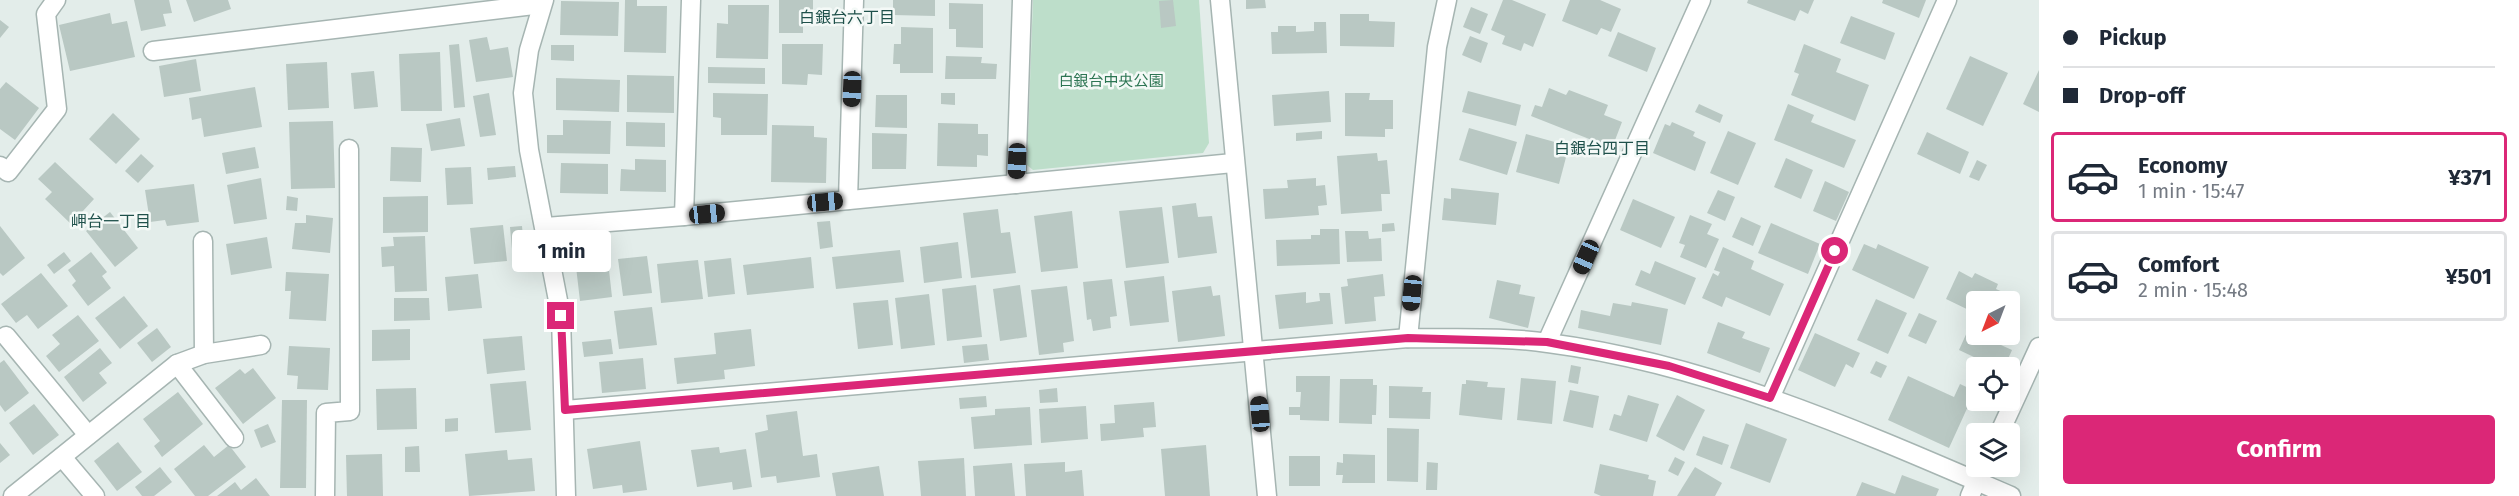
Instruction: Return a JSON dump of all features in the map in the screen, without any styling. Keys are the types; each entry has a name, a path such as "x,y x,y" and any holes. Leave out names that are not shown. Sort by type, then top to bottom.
{"street":[{"path":"0,166 8,172 57,109 46,14 56,0"},
{"path":"684,216 691,0"},
{"path":"848,200 854,0"},
{"path":"1016,184 1022,0"},
{"path":"1220,0 1233,163 1268,496"},
{"path":"1408,338 1437,47 1447,0"},
{"path":"1547,342 1701,0"},
{"path":"1770,398 1947,0"},
{"path":"153,51 543,2 530,50 523,93 529,150 546,227 561,316 566,496"},
{"path":"324,496 326,413 350,411 349,149"},
{"path":"546,227 684,216 1233,163"},
{"path":"203,241 204,354"},
{"path":"6,336 88,435"},
{"path":"565,410 1408,338 1547,342 1669,366 1770,398 2011,496"},
{"path":"13,496 177,364 204,354 261,345"},
{"path":"2004,423 2039,347"},
{"path":"177,364 234,438"},
{"path":"62,457 95,496"}],"green space":[{"name":"白銀台中央公園","path":"1033,0 1199,0 1209,143 1203,153 1033,170 1027,165"}],"building":[{"path":"134,0 169,0 172,13 163,14 166,26 141,31"},
{"path":"186,0 228,0 231,9 194,22"},
{"path":"625,0 637,0 637,6 667,6 666,53 624,52"},
{"path":"779,0 813,0 813,21 803,21 803,33 779,33"},
{"path":"893,0 935,0 935,16 893,15"},
{"path":"1173,0 1176,26 1161,28 1159,1"},
{"path":"1246,0 1265,0 1266,8 1246,9"},
{"path":"1503,0 1512,0 1546,14 1533,47 1524,43 1521,51 1502,44 1505,36 1491,30"},
{"path":"1570,0 1600,0 1621,9 1611,32 1601,28 1597,35 1562,21"},
{"path":"1748,0 1814,0 1808,14 1800,10 1795,21 1747,3"},
{"path":"1883,0 1926,0 1919,18 1882,3"},
{"path":"561,1 619,2 618,36 560,35"},
{"path":"949,3 983,4 983,48 956,47 956,29 949,29"},
{"path":"728,5 769,5 768,59 716,58 717,23 728,24"},
{"path":"1471,7 1488,14 1480,34 1463,27"},
{"path":"110,13 112,24 127,21 135,57 70,71 59,25"},
{"path":"1340,14 1369,14 1369,21 1395,22 1394,47 1340,46"},
{"path":"1851,16 1895,33 1885,60 1840,43"},
{"path":"0,20 9,27 0,38"},
{"path":"1314,22 1326,22 1327,53 1272,54 1271,32 1278,32 1278,26 1296,26 1296,32 1314,31"},
{"path":"901,27 933,28 933,73 900,73 900,64 893,64 894,44 901,44"},
{"path":"1618,32 1656,48 1647,72 1608,56"},
{"path":"1470,36 1488,43 1481,63 1462,55"},
{"path":"487,37 490,50 508,47 513,77 476,82 469,40"},
{"path":"459,44 465,107 454,108 449,45"},
{"path":"782,44 823,44 822,75 808,74 807,85 782,84"},
{"path":"1804,44 1841,59 1836,72 1869,85 1855,121 1791,95 1799,74 1794,72"},
{"path":"551,45 574,45 574,61 551,60"},
{"path":"440,52 442,111 401,111 399,54"},
{"path":"946,56 982,57 981,63 997,64 996,79 945,79"},
{"path":"1970,56 2008,73 1983,126 1946,109"},
{"path":"196,59 201,91 164,97 159,66"},
{"path":"327,62 329,108 288,110 286,64"},
{"path":"708,67 765,68 765,84 708,83"},
{"path":"2039,70 2039,112 2023,104"},
{"path":"374,71 378,107 354,109 351,73"},
{"path":"627,75 674,76 674,113 627,112"},
{"path":"556,78 620,80 619,112 556,110"},
{"path":"6,82 39,108 15,140 0,129 0,89"},
{"path":"255,87 262,127 204,137 201,118 192,120 189,98"},
{"path":"1549,88 1566,95 1569,90 1608,105 1604,115 1622,122 1612,148 1531,116 1535,105 1542,107"},
{"path":"1329,91 1331,122 1274,126 1272,95"},
{"path":"1468,91 1521,105 1516,126 1462,112"},
{"path":"489,93 496,135 480,137 473,96"},
{"path":"713,93 768,94 767,135 721,135 721,118 713,117"},
{"path":"941,93 955,93 955,105 941,104"},
{"path":"1345,93 1370,93 1369,100 1393,100 1393,129 1385,129 1385,137 1345,136"},
{"path":"876,95 907,95 907,128 875,127"},
{"path":"1699,104 1723,115 1720,123 1695,112"},
{"path":"1788,104 1814,115 1811,122 1856,140 1844,168 1774,140"},
{"path":"113,113 140,139 116,164 89,139"},
{"path":"460,118 465,146 431,151 426,124"},
{"path":"563,120 611,121 610,154 547,153 547,135 563,135"},
{"path":"333,121 335,188 291,189 289,122"},
{"path":"626,122 665,123 665,147 626,146"},
{"path":"1672,122 1695,132 1693,136 1706,142 1695,171 1653,153 1665,124 1670,126"},
{"path":"938,123 978,124 978,134 988,134 988,156 977,155 977,167 937,166"},
{"path":"772,125 814,126 814,137 827,138 826,183 771,182"},
{"path":"1469,128 1517,142 1507,175 1459,160"},
{"path":"1322,131 1322,139 1296,141 1296,133"},
{"path":"1728,131 1756,143 1738,185 1710,173"},
{"path":"1927,132 1969,152 1960,174 1917,154"},
{"path":"872,133 907,134 906,169 872,169"},
{"path":"1526,134 1569,146 1559,184 1516,172"},
{"path":"255,147 259,168 226,174 222,153"},
{"path":"391,147 422,148 421,182 390,181"},
{"path":"1377,153 1378,161 1387,160 1390,194 1381,194 1382,211 1341,214 1337,156"},
{"path":"141,154 154,166 138,183 125,171"},
{"path":"1786,158 1813,170 1801,199 1774,187"},
{"path":"635,159 666,160 666,192 620,191 621,169 635,170"},
{"path":"1977,160 1987,165 1979,181 1969,177"},
{"path":"55,162 94,199 71,224 45,199 52,192 38,179"},
{"path":"561,163 608,164 608,194 560,193"},
{"path":"515,166 516,177 488,180 487,168"},
{"path":"471,167 473,204 447,205 445,168"},
{"path":"261,178 267,219 234,224 227,185"},
{"path":"1316,178 1316,186 1325,185 1327,205 1318,206 1319,215 1265,219 1263,189 1288,188 1287,180"},
{"path":"1825,181 1849,192 1836,221 1813,211"},
{"path":"194,184 199,222 167,226 165,220 150,222 145,190"},
{"path":"1451,188 1499,193 1496,225 1442,220 1444,198 1451,199"},
{"path":"1718,190 1735,197 1725,221 1707,213"},
{"path":"287,196 298,198 297,211 286,210"},
{"path":"428,196 428,232 383,233 383,197"},
{"path":"1633,199 1675,217 1661,248 1620,230"},
{"path":"1196,203 1198,217 1212,216 1217,253 1178,258 1172,206"},
{"path":"1162,207 1169,263 1126,268 1119,211"},
{"path":"998,209 1001,233 1010,232 1016,273 971,278 963,213"},
{"path":"1072,211 1078,268 1041,272 1034,216"},
{"path":"110,212 138,248 115,267 86,231"},
{"path":"306,215 333,218 330,253 292,249 295,223 306,223"},
{"path":"1690,215 1712,224 1707,234 1719,239 1706,268 1680,257 1685,245 1679,243"},
{"path":"1741,217 1761,226 1753,246 1732,237"},
{"path":"830,221 833,247 820,249 817,222"},
{"path":"1394,223 1395,231 1382,232 1382,224"},
{"path":"1771,223 1820,244 1808,274 1758,253"},
{"path":"503,225 507,261 474,264 470,228"},
{"path":"0,226 25,258 3,276 0,273"},
{"path":"522,226 525,260 513,261 510,227"},
{"path":"1320,229 1339,229 1340,264 1277,266 1276,240 1311,239 1311,235 1320,235"},
{"path":"1345,231 1368,231 1369,239 1381,238 1382,261 1347,262"},
{"path":"425,236 427,291 395,292 394,266 382,267 381,247 394,246 393,237"},
{"path":"267,237 272,268 231,275 226,244"},
{"path":"958,242 962,278 924,283 920,247"},
{"path":"606,243 612,297 580,301 575,258 593,257 591,245"},
{"path":"1864,244 1876,249 1878,244 1929,267 1914,299 1852,270"},
{"path":"1723,247 1754,261 1751,269 1784,284 1770,316 1726,297 1722,307 1702,298 1713,273 1718,276 1720,272 1714,270"},
{"path":"900,250 904,282 836,289 832,257"},
{"path":"64,252 71,261 54,274 47,265"},
{"path":"91,252 107,272 102,276 111,288 88,306 72,285 76,281 68,270"},
{"path":"647,256 652,293 623,296 618,259"},
{"path":"811,257 814,288 747,295 743,265"},
{"path":"731,258 735,294 708,297 704,261"},
{"path":"698,260 703,299 661,303 657,264"},
{"path":"1655,261 1696,278 1685,305 1635,285 1641,270 1650,274"},
{"path":"1959,271 1972,278 1975,273 1998,284 1996,289 2000,291 1966,291 1966,309 1946,299"},
{"path":"286,272 329,274 326,321 289,319 291,291 285,291"},
{"path":"41,273 68,306 38,329 27,315 16,323 1,304"},
{"path":"478,274 482,308 448,311 445,277"},
{"path":"1383,274 1385,296 1374,297 1376,321 1345,324 1341,287 1348,286 1347,279"},
{"path":"1164,276 1169,322 1130,326 1124,281"},
{"path":"1112,279 1117,316 1110,317 1111,328 1093,331 1091,319 1087,320 1083,282"},
{"path":"1497,280 1521,285 1519,294 1535,297 1528,328 1489,318"},
{"path":"976,285 982,337 947,341 942,289"},
{"path":"1020,285 1027,337 1000,341 993,289"},
{"path":"1067,286 1074,341 1063,343 1064,352 1039,355 1031,290"},
{"path":"1211,286 1213,296 1220,295 1225,336 1178,342 1172,291"},
{"path":"1306,292 1306,303 1320,301 1319,293 1330,293 1333,324 1279,329 1275,295"},
{"path":"929,294 935,345 901,349 895,298"},
{"path":"124,296 148,326 120,349 95,318"},
{"path":"394,298 429,298 430,320 394,321"},
{"path":"1876,299 1907,313 1888,354 1857,340"},
{"path":"888,300 893,345 858,349 853,303"},
{"path":"1632,302 1668,309 1661,345 1578,328 1581,310 1610,316 1613,303 1631,306"},
{"path":"652,307 657,345 619,349 614,311"},
{"path":"1919,313 1937,321 1926,344 1908,336"},
{"path":"78,315 99,341 59,372 46,356 60,344 52,335"},
{"path":"1718,322 1745,332 1742,338 1770,348 1760,373 1707,353"},
{"path":"157,328 171,347 152,362 137,343"},
{"path":"410,329 410,360 372,361 372,330"},
{"path":"751,329 755,366 724,370 725,379 677,384 674,358 716,354 714,333"},
{"path":"1815,333 1860,353 1853,368 1846,364 1835,387 1798,370"},
{"path":"1966,334 1966,345 2001,345 2012,350 2009,357 1974,357 1959,350"},
{"path":"522,336 525,370 487,374 483,339"},
{"path":"611,339 613,354 584,357 582,342"},
{"path":"987,344 989,360 964,363 962,346"},
{"path":"289,346 330,348 328,390 297,389 298,376 287,375"},
{"path":"100,348 112,363 99,373 107,383 83,402 64,377"},
{"path":"643,358 646,389 602,393 599,362"},
{"path":"4,360 29,393 5,412 0,405 0,363"},
{"path":"1876,361 1887,366 1881,378 1870,373"},
{"path":"1571,365 1581,367 1578,384 1568,382"},
{"path":"253,368 276,398 243,424 215,388 240,369 245,374"},
{"path":"1296,376 1330,376 1329,421 1300,420 1300,415 1289,415 1289,407 1300,407 1301,392 1296,392"},
{"path":"1908,376 1954,397 1960,384 1966,387 1966,411 1949,448 1888,420"},
{"path":"1521,378 1556,381 1552,424 1517,420"},
{"path":"1340,379 1373,379 1373,385 1377,385 1376,415 1372,415 1372,424 1339,423"},
{"path":"1466,380 1488,382 1487,387 1505,388 1502,420 1459,415 1462,384 1466,384"},
{"path":"526,381 531,430 495,433 490,384"},
{"path":"1389,386 1423,387 1422,392 1431,392 1430,419 1389,418"},
{"path":"416,388 417,429 377,430 376,389"},
{"path":"1057,388 1058,402 1040,403 1039,390"},
{"path":"1570,390 1599,396 1593,428 1563,421"},
{"path":"178,392 203,424 162,457 154,446 160,441 143,419"},
{"path":"1628,395 1659,404 1647,442 1609,430 1614,414 1621,416"},
{"path":"1677,395 1705,410 1684,451 1656,436"},
{"path":"986,396 987,407 960,409 959,398"},
{"path":"282,400 307,400 306,488 280,488"},
{"path":"1154,402 1156,427 1143,428 1144,437 1101,441 1100,424 1115,423 1114,405"},
{"path":"34,404 59,435 33,455 9,423"},
{"path":"1086,406 1088,439 1041,443 1039,409"},
{"path":"1030,407 1032,445 974,449 971,417 995,415 995,409"},
{"path":"797,411 803,456 817,454 820,477 777,483 776,476 761,478 755,433 768,430 766,415"},
{"path":"458,418 458,431 445,432 445,419"},
{"path":"1746,423 1787,439 1770,483 1730,468"},
{"path":"268,424 276,442 261,448 254,430"},
{"path":"1387,428 1419,429 1418,482 1387,481"},
{"path":"1703,436 1729,445 1722,465 1696,455"},
{"path":"640,441 647,490 623,493 622,485 593,489 587,449"},
{"path":"118,442 142,472 117,491 94,461"},
{"path":"0,443 10,455 0,463"},
{"path":"204,445 214,457 229,445 246,467 208,496 195,496 174,469"},
{"path":"1206,445 1210,496 1165,496 1161,449"},
{"path":"419,446 420,472 405,472 405,447"},
{"path":"719,447 720,453 746,449 752,487 733,490 732,482 697,487 691,450"},
{"path":"507,450 508,460 532,458 535,491 469,496 465,454"},
{"path":"382,454 383,496 347,496 346,455"},
{"path":"1343,454 1375,455 1375,483 1342,483 1343,475 1336,475 1337,462 1343,463"},
{"path":"1289,456 1320,456 1320,486 1289,486"},
{"path":"1675,457 1685,462 1678,476 1668,471"},
{"path":"964,458 966,496 921,496 918,461"},
{"path":"1065,462 1065,472 1082,470 1084,496 1026,496 1024,464"},
{"path":"1427,462 1438,463 1437,490 1426,490"},
{"path":"1012,463 1015,496 975,496 973,466"},
{"path":"1600,464 1649,475 1648,479 1656,481 1653,496 1601,496 1594,493"},
{"path":"879,466 884,496 836,496 832,473"},
{"path":"160,467 172,482 154,496 142,496 135,487"},
{"path":"1695,467 1722,483 1715,496 1677,496"},
{"path":"1902,475 1939,489 1936,496 1856,496 1862,482 1895,494"},
{"path":"256,478 270,496 217,496 235,482 241,490"}],"district":[{"name":"白銀台六丁目","path":"847,17"},
{"name":"白銀台四丁目","path":"1602,148"},
{"name":"岬台一丁目","path":"111,221"}],"route":[{"path":"561,316 565,410 1408,338 1547,342 1669,366 1770,398 1835,251"}]}
